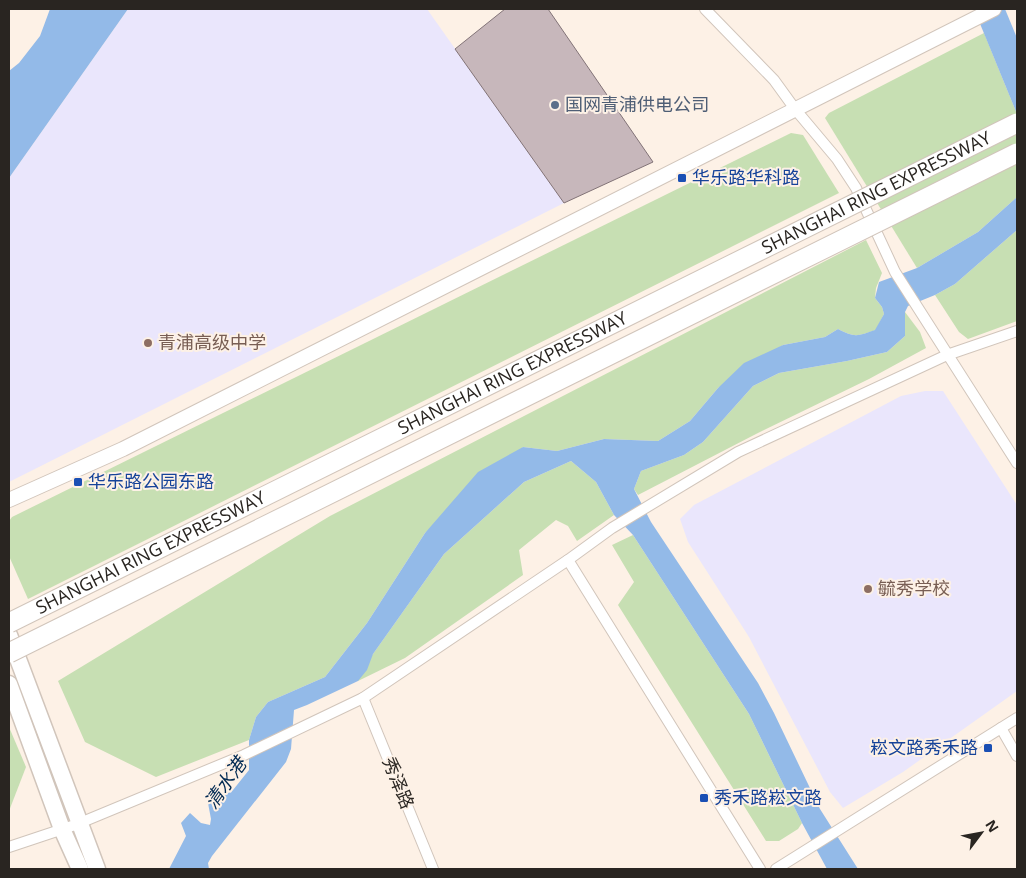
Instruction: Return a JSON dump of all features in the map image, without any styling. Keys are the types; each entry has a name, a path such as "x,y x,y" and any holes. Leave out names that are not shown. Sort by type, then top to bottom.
{"highway":[{"name":"SHANGHAI RING EXPRESSWAY","path":"9,623 1017,123"},
{"name":"SHANGHAI RING EXPRESSWAY","path":"9,652 1017,153"}],"main road":[{"path":"9,635 72,826 80,869"},
{"path":"9,684 72,826 97,869"}],"street":[{"path":"705,9 774,80 837,159 856,188 895,272 1017,463"},
{"path":"9,500 123,449 994,9"},
{"path":"9,847 72,826 244,755 363,698 568,560 612,528 738,452 947,355 1017,330"},
{"path":"568,560 760,869"},
{"name":"秀泽路","path":"363,698 433,869"},
{"path":"776,869 1017,718"},
{"path":"1001,728 1017,756"}],"shaded area":[{"name":"青浦高级中学","path":"128,9 427,9 564,203 9,482 9,178"},
{"name":"毓秀学校","path":"925,391 943,391 1017,505 1017,691 903,772 843,808 830,792 749,637 688,542 680,519 694,505 901,396"}],"green space":[{"path":"984,33 1017,114 1017,197 978,232 917,268 825,118 829,113"},
{"path":"791,133 803,135 839,193 28,599 9,556 9,521 12,517"},
{"path":"1017,230 1017,321 968,339 959,332 935,295 955,284"},
{"path":"866,240 882,273 876,288 875,298 882,307 884,314 876,330 857,335 838,329 825,337 783,345 718,388 690,421 658,441 604,439 557,451 523,447 425,533 367,623 325,677 268,702 256,717 249,740 156,777 85,742 58,681 330,516"},
{"path":"905,312 920,332 926,348 869,379 756,434 638,495 634,489 641,471 684,455 703,442 753,386 779,373 887,352 905,336"},
{"path":"571,461 596,482 614,515 577,541 568,526 556,520 519,550 523,575 405,658 358,681 358,675 444,554 524,482"},
{"path":"633,535 749,714 802,823 798,829 779,841 766,841 618,605 634,582 612,545"},
{"path":"9,727 26,767 9,811"}],"water":[{"path":"50,9 128,9 9,178 9,71 19,63 40,36"},
{"path":"974,9 1005,9 1017,38 1017,114"},
{"path":"1017,197 1017,230 955,284 908,306 905,312 905,336 887,352 779,373 753,386 703,442 684,455 641,471 634,489 651,522 758,683 820,809 858,869 827,869 802,823 749,714 633,535 614,515 596,482 571,461 524,482 444,554 373,654 367,670 358,681 294,710 291,749 286,762 212,856 208,863 209,869 169,869 186,836 181,823 190,813 201,823 210,825 211,819 208,803 233,790 249,770 249,740 256,717 268,702 325,677 367,623 425,533 478,472 523,447 557,451 604,439 658,441 690,421 718,388 744,363 783,345 825,337 838,329 856,335 875,330 884,314 882,307 875,298 879,282 917,268 978,232"}],"building":[{"name":"国网青浦供电公司","path":"505,9 548,9 653,162 564,203 455,49"}],"place":[{"name":"国网青浦供电公司","path":"555,105"},
{"name":"华乐路华科路","path":"682,178"},
{"name":"青浦高级中学","path":"148,343"},
{"name":"华乐路公园东路","path":"78,482"},
{"name":"毓秀学校","path":"868,589"},
{"name":"崧文路秀禾路","path":"988,748"},
{"name":"秀禾路崧文路","path":"704,798"}],"water label":[{"name":"清水港","path":"225,783"}]}
